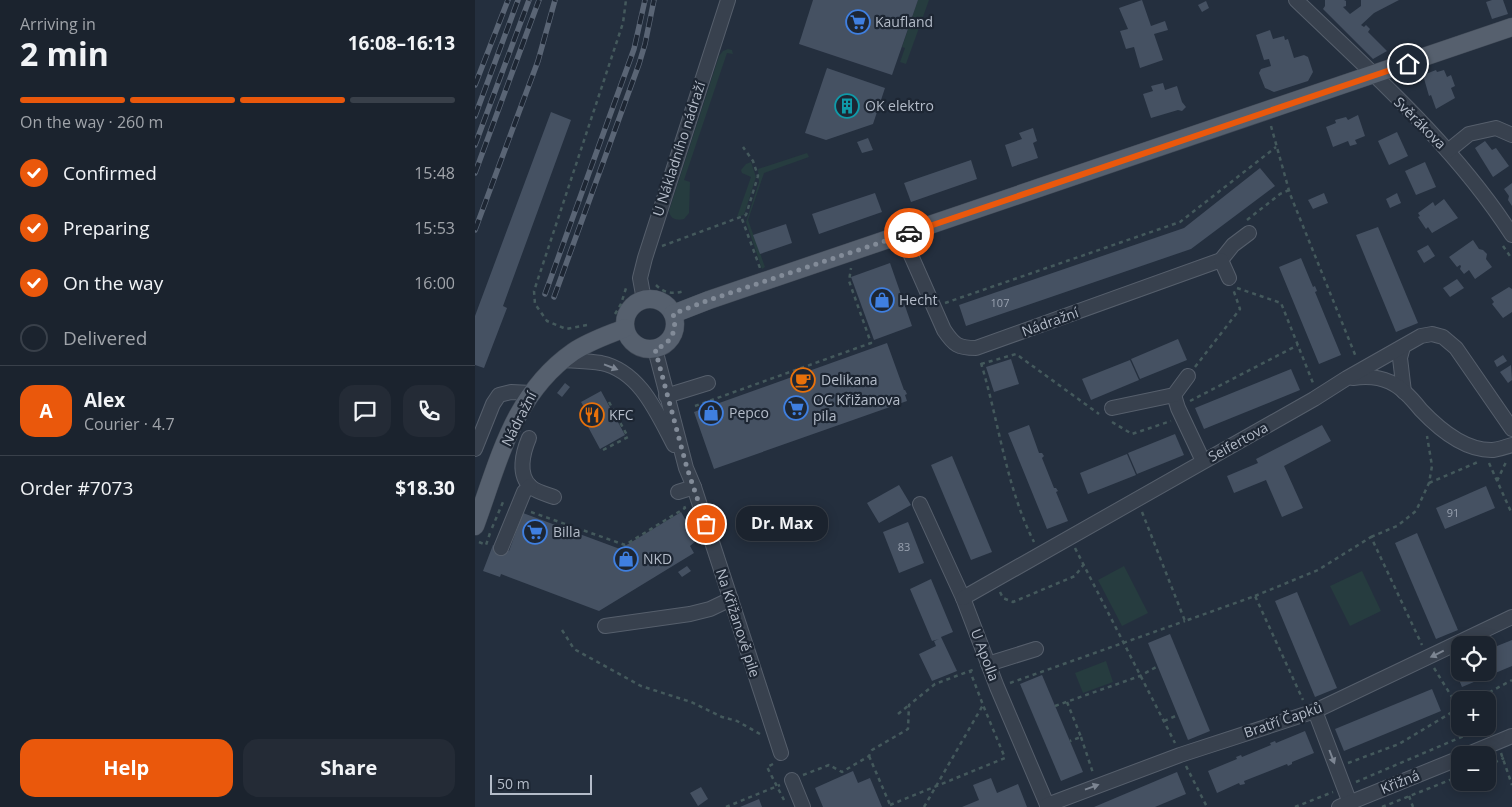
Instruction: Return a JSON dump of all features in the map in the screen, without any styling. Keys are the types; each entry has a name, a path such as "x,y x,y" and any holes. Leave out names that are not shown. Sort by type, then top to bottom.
{"main road":[{"path":"673,314 709,300 1512,27"},
{"path":"1476,40 1512,33"},
{"path":"644,300 661,302 673,314 675,324 673,334 664,345 655,349 647,349 636,345 630,339 625,328 628,313 634,305 644,300"},
{"name":"Nádražní","path":"477,534 509,433 531,393 546,375 563,360 591,342 625,328"}],"street":[{"name":"U Nákladního nádraží","path":"644,300 640,278 645,258 728,0"},
{"name":"Svěrákova","path":"1296,0 1374,75 1448,151 1497,211 1512,235"},
{"path":"1448,151 1469,134 1496,128 1512,135"},
{"name":"Nádražní","path":"976,348 1221,260 1245,229"},
{"path":"902,235 943,330 953,343 964,348 976,348"},
{"path":"1221,260 1229,278"},
{"path":"1347,378 1421,336 1432,334 1443,336 1456,348 1512,429"},
{"path":"1403,347 1400,358 1404,392"},
{"name":"Na Křižanově pile","path":"655,349 666,396 687,468 731,599 777,750"},
{"path":"563,360 603,364 627,375 639,386 649,400 687,468"},
{"name":"Seifertova","path":"963,598 1314,399 1347,378 1369,375 1391,382 1448,434 1464,444 1487,454 1494,450 1511,450"},
{"path":"1188,376 1178,407 1203,461"},
{"path":"666,396 708,383"},
{"path":"475,449 493,404 499,396 511,392 531,393"},
{"path":"1108,415 1178,407"},
{"path":"529,438 523,461 525,477 530,486 554,497"},
{"path":"501,548 524,492 530,486"},
{"path":"678,492 694,487"},
{"name":"U Apolla","path":"920,504 963,598 997,687 1047,806"},
{"path":"605,626 691,614 731,599"},
{"name":"Bratří Čapků","path":"1047,806 1180,755 1312,712 1512,617"},
{"path":"988,664 1036,648"},
{"path":"1312,712 1344,787 1345,805"},
{"path":"1488,746 1512,736"},
{"name":"Křižná","path":"1345,805 1451,762"},
{"path":"792,780 803,807"}],"path":[{"path":"566,328 547,320 535,304 534,291 623,23 626,0"},
{"path":"1269,122 1289,190 1359,365"},
{"path":"657,250 666,244 746,215 758,176 753,161 743,147"},
{"path":"941,304 1180,222 1277,147"},
{"path":"1245,229 1280,194 1289,190"},
{"path":"742,218 761,271"},
{"path":"695,406 871,343 849,281 852,265"},
{"path":"653,280 661,290 669,293 686,291"},
{"path":"1188,376 1240,309 1232,286 1281,303 1316,389"},
{"path":"981,364 1016,354 1108,415 1132,434 1178,407 1298,345"},
{"path":"976,348 991,395 1023,519 1041,554"},
{"path":"603,450 628,437 609,402"},
{"path":"997,687 1255,596 1319,570 1371,537 1397,526 1416,511 1429,483 1432,466 1431,450 1425,428"},
{"path":"1497,480 1511,450"},
{"path":"1429,483 1487,454 1512,514"},
{"path":"528,511 625,545 685,508 678,492"},
{"path":"1137,499 1185,621"},
{"path":"477,534 485,545 503,502 510,504"},
{"path":"1371,537 1428,658 1451,695"},
{"path":"1070,538 1207,807"},
{"path":"992,595 999,591 1003,598 1013,602 1075,576 1084,564"},
{"path":"1255,596 1312,712"},
{"path":"562,630 574,650 641,686 691,702 755,730 767,739 777,750 774,763 767,767 787,807"},
{"path":"898,714 935,684 988,664"},
{"path":"1055,706 1140,676 1158,666"},
{"path":"869,756 891,806 1005,758 970,671"},
{"path":"1492,691 1512,680"},
{"path":"1067,702 1097,786"},
{"path":"726,807 829,765 842,772 869,756 872,750 908,729 909,705"},
{"path":"924,807 983,705"},
{"path":"1341,766 1399,744 1451,714"},
{"path":"1164,721 1178,715"},
{"path":"1295,807 1464,736"},
{"path":"1069,741 1081,737"},
{"path":"1498,742 1512,785"},
{"path":"1382,807 1451,780"}],"green space":[{"path":"918,0 929,0 906,64 900,62 905,48 902,47"},
{"path":"728,49 732,50 733,54 727,53 684,180 690,182 689,213 684,219 672,218 669,211 719,56"},
{"path":"807,153 809,157 764,173 748,220 765,267 762,269 746,222 759,182 758,169"},
{"path":"751,162 756,177 744,215 737,217 751,177 742,173 741,170 746,164"},
{"path":"1124,566 1148,613 1122,626 1098,580"},
{"path":"1362,571 1381,611 1350,626 1330,586"},
{"path":"1106,661 1113,682 1083,693 1075,673"}],"building":[{"name":"Kaufland","path":"813,0 918,0 892,75 799,44"},
{"path":"1142,0 1151,26 1165,21 1168,30 1154,34 1163,60 1140,68 1134,47 1126,49 1120,31 1128,29 1119,8"},
{"path":"1325,0 1346,1 1346,6 1343,7 1350,14 1361,6 1361,0 1399,0 1374,13 1361,25 1364,27 1366,25 1370,29 1368,32 1387,51 1373,59 1323,9"},
{"path":"1503,0 1508,14 1492,19 1486,2"},
{"path":"1206,1 1209,8 1202,12 1198,5"},
{"path":"1270,30 1273,39 1284,36 1285,40 1288,39 1294,58 1304,55 1308,57 1313,72 1308,81 1274,92 1265,88 1259,73 1261,69 1271,66 1269,59 1264,60 1256,35"},
{"name":"OK elektro","path":"827,68 885,88 873,124 826,140 805,133"},
{"path":"1436,70 1437,72 1444,70 1447,77 1451,75 1455,86 1451,88 1455,98 1436,109 1431,95 1429,96 1423,75"},
{"path":"1163,83 1165,90 1177,86 1182,102 1186,107 1182,111 1178,110 1151,118 1143,94 1153,91 1151,86"},
{"path":"551,112 571,120 503,306 507,308 484,368 475,365 475,316"},
{"path":"1358,115 1365,136 1355,140 1357,144 1350,146 1348,141 1333,147 1326,127 1336,123 1335,120 1346,117 1348,120"},
{"path":"1033,128 1037,141 1033,143 1038,158 1012,167 1005,145 1022,139 1019,133"},
{"path":"1397,132 1408,156 1389,165 1378,141"},
{"path":"868,138 873,150 862,153 857,142"},
{"path":"1485,141 1492,150 1496,148 1509,166 1493,177 1475,148"},
{"path":"971,160 977,179 911,202 904,183"},
{"path":"1425,162 1436,187 1416,195 1405,171"},
{"path":"1260,168 1275,186 1191,249 966,326 959,305 1184,228"},
{"path":"1512,183 1512,206 1508,200 1509,196 1504,189"},
{"path":"875,193 882,212 819,234 812,214"},
{"path":"1324,193 1328,203 1313,209 1308,200"},
{"path":"1397,193 1401,203 1390,208 1386,199"},
{"path":"1444,199 1458,218 1432,233 1428,227 1426,229 1418,217 1420,216 1418,213 1433,202 1435,206"},
{"path":"786,224 792,243 760,254 753,235"},
{"path":"1378,227 1418,323 1396,332 1356,235"},
{"path":"1473,240 1479,249 1487,254 1486,259 1492,267 1475,279 1469,270 1464,274 1460,269 1461,266 1457,267 1449,257"},
{"path":"1428,245 1435,256 1424,263 1417,251"},
{"path":"1301,258 1313,287 1315,286 1317,291 1315,292 1341,355 1319,364 1279,267"},
{"path":"890,263 912,326 874,340 851,277"},
{"path":"1457,279 1464,288 1450,297 1443,288"},
{"path":"1509,287 1512,289 1512,312 1503,318 1492,304 1494,302 1491,298"},
{"path":"1178,339 1187,360 1140,379 1131,359"},
{"name":"OC Křižanova pila","path":"887,343 907,394 905,395 907,401 714,469 694,412"},
{"path":"1503,355 1507,361 1497,367 1494,361"},
{"path":"1011,359 1019,384 994,392 986,367"},
{"path":"1130,360 1139,380 1091,400 1082,379"},
{"path":"1511,365 1512,380 1508,383 1500,372"},
{"path":"1291,369 1300,390 1204,429 1195,408"},
{"path":"565,383 570,387 562,397 557,393"},
{"path":"601,391 625,435 600,449 580,412 585,409 581,402"},
{"path":"1029,425 1039,453 1042,453 1044,456 1042,458 1054,488 1058,491 1056,492 1068,521 1047,529 1008,433"},
{"path":"1322,425 1331,441 1284,466 1303,508 1282,517 1266,480 1234,493 1227,476 1258,463 1256,459"},
{"path":"1175,434 1184,455 1137,474 1128,453"},
{"path":"1127,454 1136,475 1088,494 1080,473"},
{"path":"952,456 992,552 971,560 931,465"},
{"path":"899,485 911,505 879,523 867,503"},
{"path":"1486,486 1495,508 1445,529 1436,508"},
{"path":"681,512 697,540 690,546 694,553 599,611 501,574 500,577 483,571 493,545 509,551 523,513 620,549"},
{"path":"908,522 924,563 899,573 883,532"},
{"path":"1417,533 1458,630 1436,639 1395,543"},
{"path":"687,566 691,571 682,577 678,572"},
{"path":"931,579 953,632 941,637 957,671 932,681 919,654 936,646 934,641 939,639 932,641 910,589"},
{"path":"1297,592 1337,688 1315,697 1275,601"},
{"path":"1170,634 1210,731 1188,740 1148,643"},
{"path":"1512,640 1512,666 1496,673 1496,646"},
{"path":"1042,675 1083,772 1061,781 1020,684"},
{"path":"1460,681 1476,681 1462,687"},
{"path":"1432,689 1441,711 1344,751 1335,729"},
{"path":"1305,731 1314,753 1292,762 1288,766 1287,764 1244,781 1245,784 1240,785 1239,783 1217,793 1208,771 1237,759 1236,757 1241,755 1242,757 1271,745 1270,743 1275,741 1276,743"},
{"path":"853,771 858,783 870,778 882,807 823,807 815,788"},
{"path":"1177,772 1186,794 1155,807 1094,807"},
{"path":"991,778 997,793 1018,784 1027,807 962,807 979,800 973,785"},
{"path":"701,787 708,799 698,806 690,793"},
{"path":"759,799 762,807 740,807"}],"railway":[{"path":"475,85 508,0"},
{"path":"475,116 518,0"},
{"path":"475,145 529,0"},
{"path":"475,173 539,0"},
{"path":"475,230 538,61 555,0"},
{"path":"545,294 634,49 645,0"},
{"path":"554,297 639,64 654,0"}],"way so far":[{"path":"706,524 687,468 661,378 655,349 664,345 671,338 675,324 673,314 709,300 909,233"}],"place":[{"name":"Kaufland","path":"858,22"},
{"name":"OK elektro","path":"847,106"},
{"name":"Hecht","path":"882,300"},
{"name":"Delikana","path":"803,380"},
{"name":"OC Křižanova pila","path":"796,408"},
{"name":"Pepco","path":"711,413"},
{"name":"KFC","path":"592,415"},
{"name":"Dr. Max","path":"706,524"},
{"name":"Billa","path":"535,532"},
{"name":"NKD","path":"626,559"}],"route":[{"path":"909,233 1408,64"}]}
